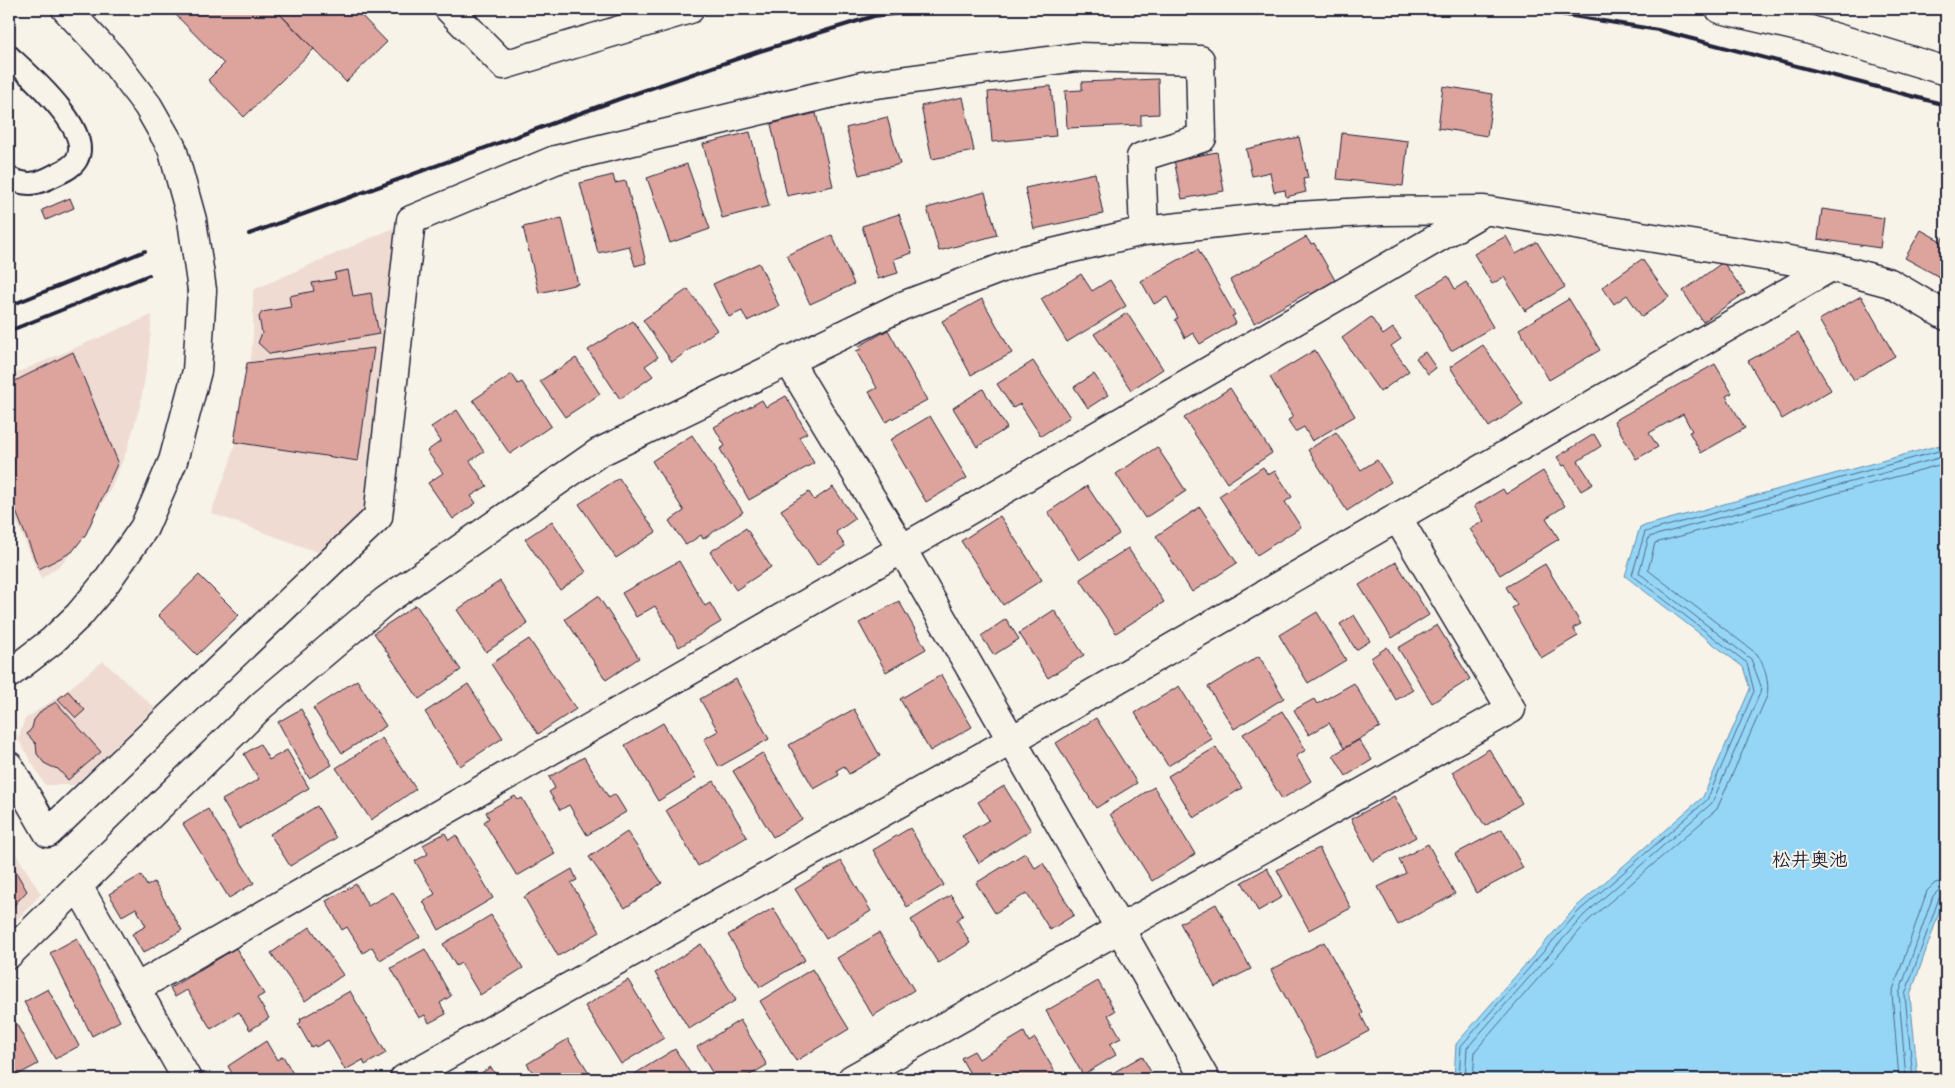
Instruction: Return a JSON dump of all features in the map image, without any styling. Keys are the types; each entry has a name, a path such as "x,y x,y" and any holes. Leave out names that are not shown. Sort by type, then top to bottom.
{"street":[{"path":"9,674 52,641 79,615 104,585 144,528 172,460 197,371 202,290 192,220 172,148 148,106 111,57 66,9"},
{"path":"449,9 504,65 690,9"},
{"path":"1720,9 1807,29 1946,71"},
{"path":"9,766 48,833 378,517 411,220 555,160 862,86 1077,57 1200,60 1202,138 1141,157 1144,232"},
{"path":"136,988 902,549 1484,210"},
{"path":"9,954 262,705 385,600 598,453 902,306 1023,260 1144,232 1263,218 1381,211 1484,210 1830,267 1890,283 1946,316"},
{"path":"404,1079 1012,740 1830,267"},
{"path":"788,360 902,549 1205,1079"},
{"path":"852,1079 1510,708 1398,517"},
{"path":"78,886 187,1079"}],"lane":[{"path":"9,56 38,83 66,114 80,144 77,159 69,167 41,182 21,184 9,178"}],"shaded area":[{"path":"396,227 406,235 373,489 363,512 320,553 211,513 229,465 241,422 249,379 253,335 253,290"},
{"path":"152,315 148,360 140,406 127,450 110,490 89,527 64,562 41,579 9,504 9,376"},
{"path":"103,661 155,708 75,785 45,785 18,739 25,719 65,692"},
{"path":"9,843 41,894 9,928"}],"water":[{"path":"1940,445 1946,445 1946,893 1910,996 1918,1079 1454,1079 1456,1044 1576,907 1703,797 1750,689 1743,667 1625,576 1640,527"}],"building":[{"path":"170,9 275,9 314,49 244,117 208,80 224,64"},
{"path":"275,9 355,9 387,42 346,82"},
{"path":"1158,79 1159,114 1141,115 1141,125 1067,128 1065,91 1082,90 1082,82"},
{"path":"1051,86 1056,136 992,142 988,92"},
{"path":"1443,86 1493,94 1487,136 1438,128"},
{"path":"963,97 974,151 932,159 921,106"},
{"path":"816,113 833,186 787,196 771,124"},
{"path":"887,117 900,164 859,175 846,128"},
{"path":"750,132 769,206 722,218 703,144"},
{"path":"1342,133 1408,141 1403,186 1337,179"},
{"path":"1299,137 1308,178 1303,179 1306,192 1286,197 1285,190 1274,192 1270,172 1252,176 1246,149"},
{"path":"1217,152 1224,191 1182,199 1174,160"},
{"path":"687,164 710,229 670,243 647,178"},
{"path":"1095,173 1103,214 1034,229 1025,188"},
{"path":"613,175 615,183 626,181 646,263 635,266 629,246 598,253 580,183"},
{"path":"985,192 997,235 939,251 927,208"},
{"path":"70,198 74,208 46,220 42,210"},
{"path":"1822,209 1884,218 1880,248 1818,239"},
{"path":"899,214 912,253 894,259 898,273 878,279 862,226"},
{"path":"562,218 578,284 539,293 523,227"},
{"path":"1921,230 1941,241 1944,236 1946,237 1946,290 1941,287 1945,280 1905,258"},
{"path":"832,235 854,284 810,304 787,255"},
{"path":"1506,236 1516,254 1537,242 1565,287 1525,311 1504,277 1492,284 1474,254"},
{"path":"1306,237 1311,244 1314,243 1336,282 1311,297 1309,292 1254,323 1230,280"},
{"path":"1198,249 1235,315 1232,316 1236,323 1200,344 1193,333 1185,338 1175,319 1178,318 1167,297 1154,304 1141,281"},
{"path":"1642,259 1669,297 1642,317 1627,295 1614,304 1602,287"},
{"path":"1723,262 1745,293 1703,322 1683,291"},
{"path":"759,263 779,306 747,321 742,311 729,317 713,284"},
{"path":"348,270 353,296 371,293 379,334 270,354 258,343 262,333 259,317 262,312 291,307 289,296 314,291 312,283 336,279 334,273"},
{"path":"1081,274 1092,291 1110,280 1126,306 1067,342 1041,299"},
{"path":"1448,276 1455,289 1466,282 1493,327 1451,351 1418,294"},
{"path":"688,289 717,330 672,362 643,320"},
{"path":"1861,296 1895,356 1854,380 1819,320"},
{"path":"982,299 1012,353 971,375 942,321"},
{"path":"1569,299 1600,350 1549,380 1519,329"},
{"path":"1127,313 1163,369 1131,390 1094,334"},
{"path":"1371,317 1383,335 1393,328 1401,339 1391,346 1409,371 1380,392 1342,338"},
{"path":"633,321 658,357 645,366 653,376 620,399 588,350"},
{"path":"888,330 927,400 886,422 869,392 877,388 856,351 861,349 859,346"},
{"path":"1798,333 1831,390 1782,419 1748,361"},
{"path":"1483,345 1523,404 1489,427 1450,367"},
{"path":"374,348 358,461 234,442 247,363"},
{"path":"1315,350 1355,416 1312,441 1304,427 1295,432 1288,420 1293,417 1270,377"},
{"path":"73,352 118,462 86,534 72,552 39,569 9,494 9,384"},
{"path":"1425,352 1436,368 1428,374 1416,358"},
{"path":"576,358 600,394 565,417 540,381"},
{"path":"1033,361 1070,417 1041,436 1020,404 1013,408 997,384"},
{"path":"1715,364 1732,393 1726,396 1745,428 1701,453 1689,432 1692,431 1683,414 1649,433 1658,447 1636,459 1614,421"},
{"path":"512,374 518,384 522,382 551,426 510,454 473,400"},
{"path":"1094,374 1108,395 1088,408 1074,387"},
{"path":"1230,388 1272,453 1227,483 1184,418"},
{"path":"983,389 1007,428 977,447 953,408"},
{"path":"786,396 807,433 799,437 814,463 749,500 720,449 725,446 714,427 762,400 766,407"},
{"path":"457,410 484,452 470,461 487,486 471,496 476,503 453,519 428,483 443,473 427,451 441,441 431,427"},
{"path":"930,416 967,478 926,502 890,440"},
{"path":"1336,432 1361,470 1377,460 1391,482 1347,511 1308,450"},
{"path":"1594,434 1601,446 1578,461 1593,484 1581,491 1565,465 1563,466 1557,457"},
{"path":"692,435 743,512 703,539 701,535 686,545 669,521 684,511 652,461"},
{"path":"1157,447 1186,491 1145,518 1116,474"},
{"path":"1263,467 1268,475 1275,471 1292,497 1285,502 1301,527 1257,555 1219,496"},
{"path":"1543,471 1565,506 1546,518 1559,539 1500,575 1470,529 1484,521 1474,506 1503,489 1506,494"},
{"path":"619,478 656,532 616,558 579,504"},
{"path":"1087,486 1119,534 1079,560 1048,512"},
{"path":"833,487 855,519 836,532 845,546 817,565 781,510 809,492 814,500"},
{"path":"1200,507 1237,563 1192,592 1156,536"},
{"path":"1000,516 1042,580 1003,605 961,541"},
{"path":"552,521 586,572 560,590 525,539"},
{"path":"746,528 771,567 736,590 710,552"},
{"path":"1128,548 1164,602 1116,633 1080,579"},
{"path":"679,561 705,606 710,603 721,622 679,647 655,606 636,617 622,593"},
{"path":"1396,562 1429,615 1392,638 1359,585"},
{"path":"1545,564 1581,624 1573,628 1578,636 1541,658 1512,608 1517,605 1506,587"},
{"path":"199,575 239,615 197,655 158,615"},
{"path":"500,581 528,624 486,652 457,610"},
{"path":"598,596 639,658 606,680 565,619"},
{"path":"899,601 926,649 886,672 859,623"},
{"path":"416,605 461,670 419,699 374,633"},
{"path":"1054,610 1084,655 1048,678 1019,633"},
{"path":"1317,612 1346,660 1308,683 1279,635"},
{"path":"1354,615 1370,641 1356,650 1340,624"},
{"path":"1006,619 1019,639 994,655 981,636"},
{"path":"1437,625 1470,679 1432,703 1398,648"},
{"path":"529,639 576,709 538,734 491,664"},
{"path":"1387,647 1413,690 1396,700 1371,658"},
{"path":"1259,656 1284,698 1234,729 1208,687"},
{"path":"941,675 972,727 930,751 900,699"},
{"path":"736,679 769,739 719,767 704,739 718,731 700,699"},
{"path":"357,680 386,726 342,753 313,708"},
{"path":"1354,683 1380,727 1344,748 1329,723 1309,735 1294,710 1314,699 1317,704"},
{"path":"468,684 503,738 460,766 425,712"},
{"path":"1179,686 1212,739 1168,766 1135,713"},
{"path":"68,691 85,710 76,718 58,699"},
{"path":"56,702 101,752 68,780 58,769 44,763 37,754 36,744 27,734 42,710"},
{"path":"301,709 332,765 309,778 278,722"},
{"path":"854,709 880,756 849,774 844,766 837,770 839,775 814,789 789,745"},
{"path":"1282,711 1306,750 1296,756 1311,781 1282,799 1243,734"},
{"path":"1096,718 1137,783 1096,808 1056,743"},
{"path":"663,723 696,778 658,801 625,745"},
{"path":"382,738 416,789 371,820 336,768"},
{"path":"1359,740 1372,760 1346,776 1333,755"},
{"path":"260,744 269,760 287,750 309,788 239,829 222,800 259,779 244,754"},
{"path":"1216,747 1242,788 1194,818 1168,776"},
{"path":"1489,749 1522,803 1485,826 1452,772"},
{"path":"762,753 802,819 773,837 733,771"},
{"path":"584,757 609,798 615,794 626,812 587,835 569,805 560,810 549,792 555,788 549,777"},
{"path":"714,781 747,837 698,866 666,810"},
{"path":"1004,786 1031,830 979,863 962,836 989,820 978,802"},
{"path":"1154,787 1195,854 1152,881 1110,814"},
{"path":"515,796 518,800 522,798 555,854 517,876 484,822 489,818 486,812"},
{"path":"1394,796 1416,837 1373,861 1351,819"},
{"path":"317,806 336,838 290,866 270,834"},
{"path":"208,809 254,883 229,898 183,824"},
{"path":"910,828 944,885 907,907 873,850"},
{"path":"1502,829 1523,868 1476,893 1455,854"},
{"path":"627,832 662,883 625,908 589,857"},
{"path":"445,833 449,840 456,835 493,898 439,930 423,901 435,894 415,861 428,854 423,845"},
{"path":"1428,844 1455,894 1398,925 1378,887 1406,873 1399,860"},
{"path":"1319,848 1351,908 1309,930 1277,870"},
{"path":"1025,853 1035,868 1043,863 1074,915 1050,930 1027,893 995,913 976,883"},
{"path":"9,860 27,891 9,911"},
{"path":"841,861 871,911 826,939 795,889"},
{"path":"1267,868 1282,897 1258,911 1242,882"},
{"path":"572,869 577,880 571,883 600,932 558,956 524,897"},
{"path":"141,875 147,886 154,882 182,930 143,953 132,934 146,926 136,908 122,916 109,894"},
{"path":"356,884 368,906 393,892 420,937 380,960 372,947 363,953 347,927 342,930 326,901"},
{"path":"951,895 963,915 957,920 970,943 938,963 911,920"},
{"path":"1216,904 1251,969 1215,987 1180,923"},
{"path":"773,908 805,960 760,987 728,935"},
{"path":"491,915 523,968 480,995 461,963 456,966 443,944"},
{"path":"310,927 343,975 305,1001 271,953"},
{"path":"879,933 914,990 873,1016 837,958"},
{"path":"77,938 120,1021 92,1036 50,953"},
{"path":"1324,942 1363,1013 1361,1015 1369,1031 1318,1058 1271,970"},
{"path":"701,944 736,1000 689,1029 655,973"},
{"path":"236,948 264,994 257,998 269,1018 250,1030 239,1012 211,1029 187,990 175,997 170,988"},
{"path":"425,949 451,996 440,1003 446,1014 429,1023 425,1015 419,1018 391,968"},
{"path":"812,969 849,1029 796,1061 760,1001"},
{"path":"628,980 664,1038 621,1064 585,1006"},
{"path":"1098,981 1115,1011 1108,1015 1121,1038 1110,1044 1116,1055 1083,1075 1046,1011"},
{"path":"48,989 79,1046 55,1059 24,1002"},
{"path":"350,991 386,1053 365,1065 363,1060 345,1070 328,1040 316,1047 315,1045 311,1047 298,1024 301,1022 300,1019"},
{"path":"9,1012 38,1064 10,1079 9,1079"},
{"path":"740,1020 767,1065 743,1079 716,1079 697,1047"},
{"path":"1024,1032 1029,1042 1035,1038 1058,1077 1054,1079 973,1079 961,1058 974,1051 979,1059"},
{"path":"568,1039 593,1079 537,1079 527,1064"},
{"path":"266,1041 277,1060 283,1056 296,1079 235,1079 228,1066"},
{"path":"675,1049 694,1079 636,1079 633,1075"},
{"path":"1142,1056 1155,1079 1104,1078"},
{"path":"491,1067 498,1079 471,1079"},
{"path":"1321,1073 1325,1079 1310,1079"},
{"path":"957,1074 961,1079 949,1079"}],"railway":[{"path":"249,234 622,98 760,51 874,16 940,9"},
{"path":"1530,9 1658,30 1946,105"},
{"path":"9,306 145,251"},
{"path":"9,331 149,275"}],"district":[{"name":"松井奥池","path":"1810,862"}]}
